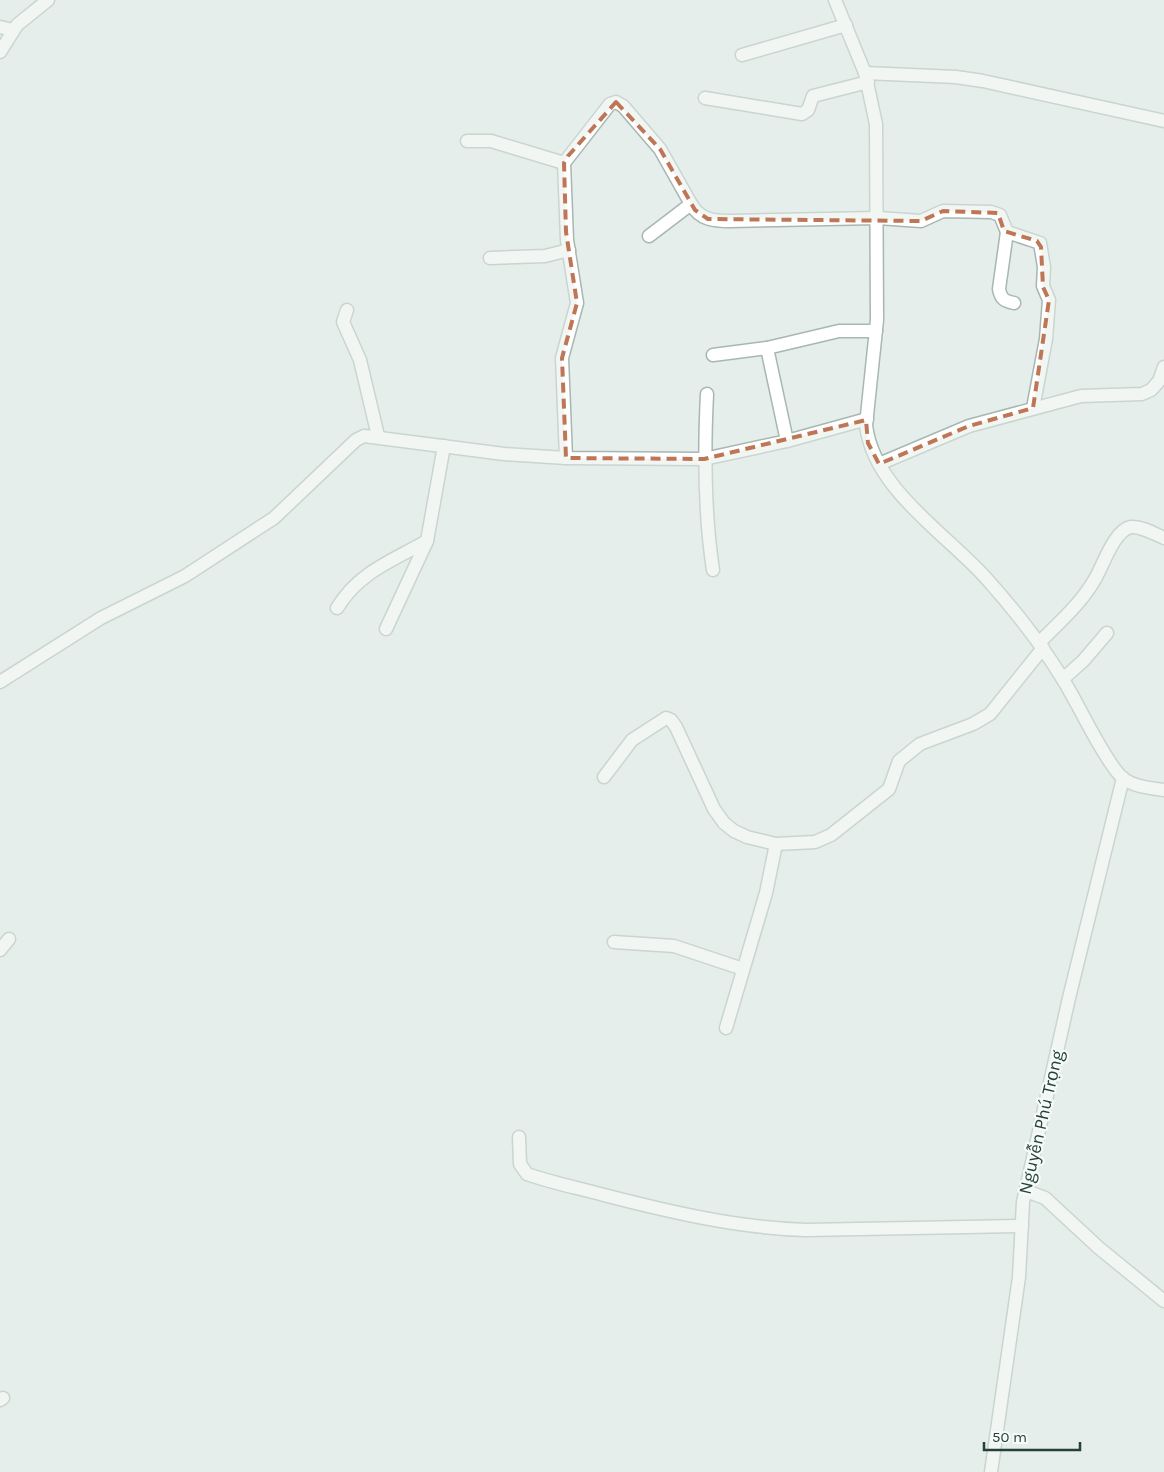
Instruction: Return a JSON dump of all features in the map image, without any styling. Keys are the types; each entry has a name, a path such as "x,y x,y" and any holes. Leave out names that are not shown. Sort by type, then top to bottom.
{"street":[{"path":"0,52 13,30 48,0"},
{"path":"835,0 867,77 876,124 878,218 876,331 867,419 868,442 894,490 984,576 1041,645 1064,678 1092,733 1123,778 1143,786 1164,790"},
{"path":"742,55 846,25"},
{"path":"0,27 13,30"},
{"path":"704,98 802,114 808,110 814,96 867,77 956,77 983,81 1164,121"},
{"path":"566,458 562,358 577,303 569,250 564,163 610,104 616,102 622,106 660,149 699,215 719,221 878,218 921,221 943,211 992,212 1000,215 1007,232 999,289 1000,297 1005,301 1014,303"},
{"path":"467,141 491,141 564,163"},
{"path":"649,236 691,204"},
{"path":"1007,232 1040,243 1044,267 1043,286 1049,296 1046,339 1033,408"},
{"path":"490,258 545,256 569,250"},
{"path":"347,310 343,322 360,360 378,436"},
{"path":"713,355 767,348 839,331 876,331"},
{"path":"767,348 787,441"},
{"path":"879,464 969,426 1033,408 1090,394 1142,394 1151,390 1159,381 1164,367"},
{"path":"707,394 704,459 706,526 713,570"},
{"path":"0,682 100,618 199,567 274,518 356,440 364,436 378,436 504,454 566,458 704,459 787,441 867,419"},
{"path":"386,628 427,541 444,446"},
{"path":"604,777 632,740 660,720 666,718 671,720 714,809 724,823 734,831 746,836 776,844 815,842 831,835 889,789 899,761 920,744 973,724 990,714 1041,645 1085,595 1112,546 1124,530 1132,527 1139,528 1164,538"},
{"path":"337,608 347,591 373,569 427,541"},
{"path":"1064,678 1083,661 1107,633"},
{"name":"Nguyễn Phú Trọng","path":"991,1472 1019,1277 1026,1191 1069,998 1123,778"},
{"path":"726,1028 766,894 776,844"},
{"path":"0,950 9,939"},
{"path":"614,942 679,947 743,968"},
{"path":"519,1138 520,1164 527,1174 636,1203 711,1219 782,1229 806,1230 1022,1226"},
{"path":"1026,1191 1045,1198 1099,1248 1164,1301"}],"highlighted area":[{"path":"616,102 660,149 695,210 708,219 921,221 943,211 998,213 1004,231 1037,241 1041,247 1043,287 1049,300 1033,408 969,426 879,464 868,443 866,420 704,459 566,458 562,358 577,303 566,232 564,163"}]}
